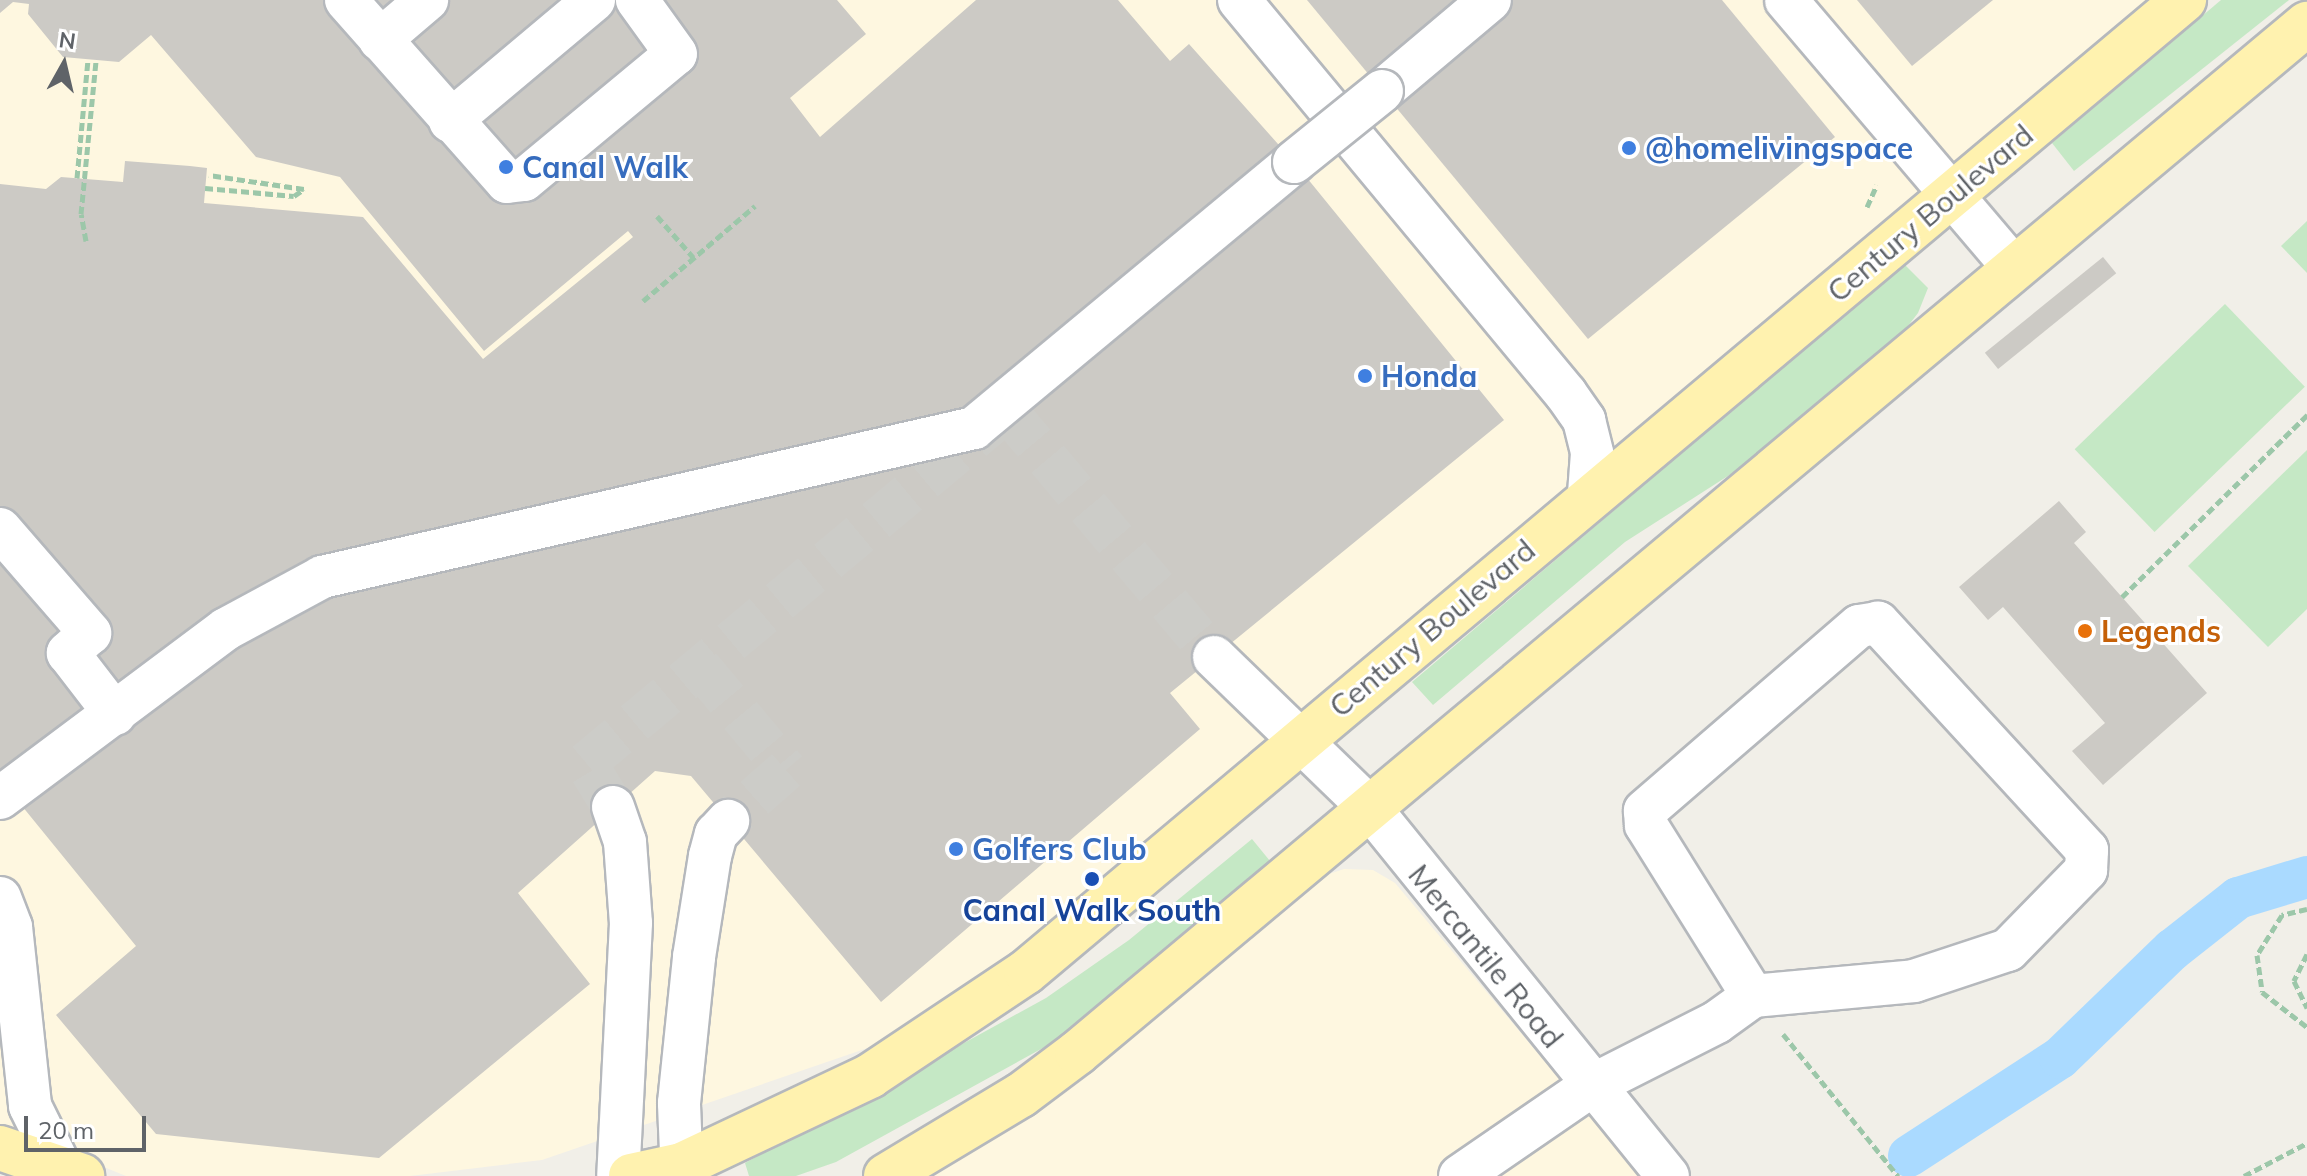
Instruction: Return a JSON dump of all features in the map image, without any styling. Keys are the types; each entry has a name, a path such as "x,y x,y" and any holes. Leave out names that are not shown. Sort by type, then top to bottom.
{"main road":[{"name":"Century Boulevard","path":"631,1176 682,1171 929,1041 1026,972 1589,494 2184,0"},
{"path":"886,1176 1077,1053 2307,24"},
{"path":"0,1148 72,1174"}],"lane":[{"path":"346,0 499,179 524,180 676,54 637,0"},
{"path":"380,40 427,0"},
{"path":"450,121 594,0"},
{"path":"1239,0 1566,394 1584,420 1592,453 1589,494"},
{"path":"6,794 226,629 322,577 974,428 1490,0"},
{"path":"1786,0 2013,267"},
{"path":"0,529 84,627 68,653 115,714"},
{"path":"1460,1176 1591,1086 1717,1022 1753,996 1914,981 2008,950 2086,870 2087,850 1878,623 1859,626 1645,811 1646,825 1753,996"},
{"name":"Mercantile Road","path":"1214,657 1303,738 1369,807 1591,1086 1668,1176"},
{"path":"613,807 625,842 630,951 618,1176"},
{"path":"682,1171 679,1103 694,957 710,856 716,834 728,821"},
{"path":"0,898 11,927 6,987 30,1106 72,1174"},
{"path":"630,951 694,957"}],"path":[{"path":"86,241 80,179 88,60"},
{"path":"80,179 96,60"},
{"path":"205,188 294,196 304,189 209,175"},
{"path":"643,301 755,206"},
{"path":"657,216 693,258"},
{"path":"2122,597 2307,415"},
{"path":"2307,909 2282,915 2257,955 2262,992 2307,1027"},
{"path":"2307,954 2294,981 2307,1008"},
{"path":"1753,996 1898,1176"},
{"path":"2244,1176 2307,1143"}],"shaded area":[{"path":"0,0 2156,0 1018,952 891,1040 542,1160 410,1176 126,1176 0,1125"},
{"path":"1344,869 1373,870 1395,883 1641,1176 924,1176 1320,877"}],"green space":[{"path":"2221,0 2289,0 2074,171 2052,143"},
{"path":"2307,221 2307,273 2281,246"},
{"path":"1904,264 1928,288 1918,313 1887,353 1784,440 1625,542 1433,705 1412,682"},
{"path":"2225,304 2305,387 2155,532 2075,449"},
{"path":"2307,450 2307,609 2268,647 2188,566"},
{"path":"1252,839 1270,861 1061,1038 836,1162 796,1176 749,1176 745,1163 1046,998 1129,940"}],"building":[{"path":"0,0 837,0 866,34 790,98 820,137 976,0 1118,0 1170,61 1189,44 1294,162 1504,420 1170,693 1200,729 881,1002 691,776 655,771 518,893 590,984 379,1158 156,1134 56,1015 136,946 0,779 0,184 46,189 61,177 123,182 125,161 190,166 207,168 204,203 363,217 483,359 633,237 628,231 484,351 340,177 256,157 151,35 119,62 63,57 28,14 29,4 13,2 0,13"},
{"path":"1307,0 1722,0 1835,137 1588,339"},
{"path":"1857,0 1993,0 1912,66"},
{"path":"2103,257 2116,273 1998,369 1985,353"},
{"path":"2059,501 2086,532 2074,543 2207,693 2103,785 2072,751 2105,723 2003,607 1988,620 1959,587"}],"waterway":[{"path":"1909,1156 2060,1058 2172,950 2238,898 2307,877"}],"tunnel":[{"path":"1007,411 1214,657"},
{"path":"613,807 586,763 1000,417"},
{"path":"700,667 786,770 728,821"}],"place":[{"name":"@homelivingspace","path":"1629,148"},
{"name":"Canal Walk","path":"506,167"},
{"name":"Honda","path":"1365,376"},
{"name":"Legends","path":"2085,631"},
{"name":"Golfers Club","path":"956,849"},
{"name":"Canal Walk South","path":"1092,879"}]}
